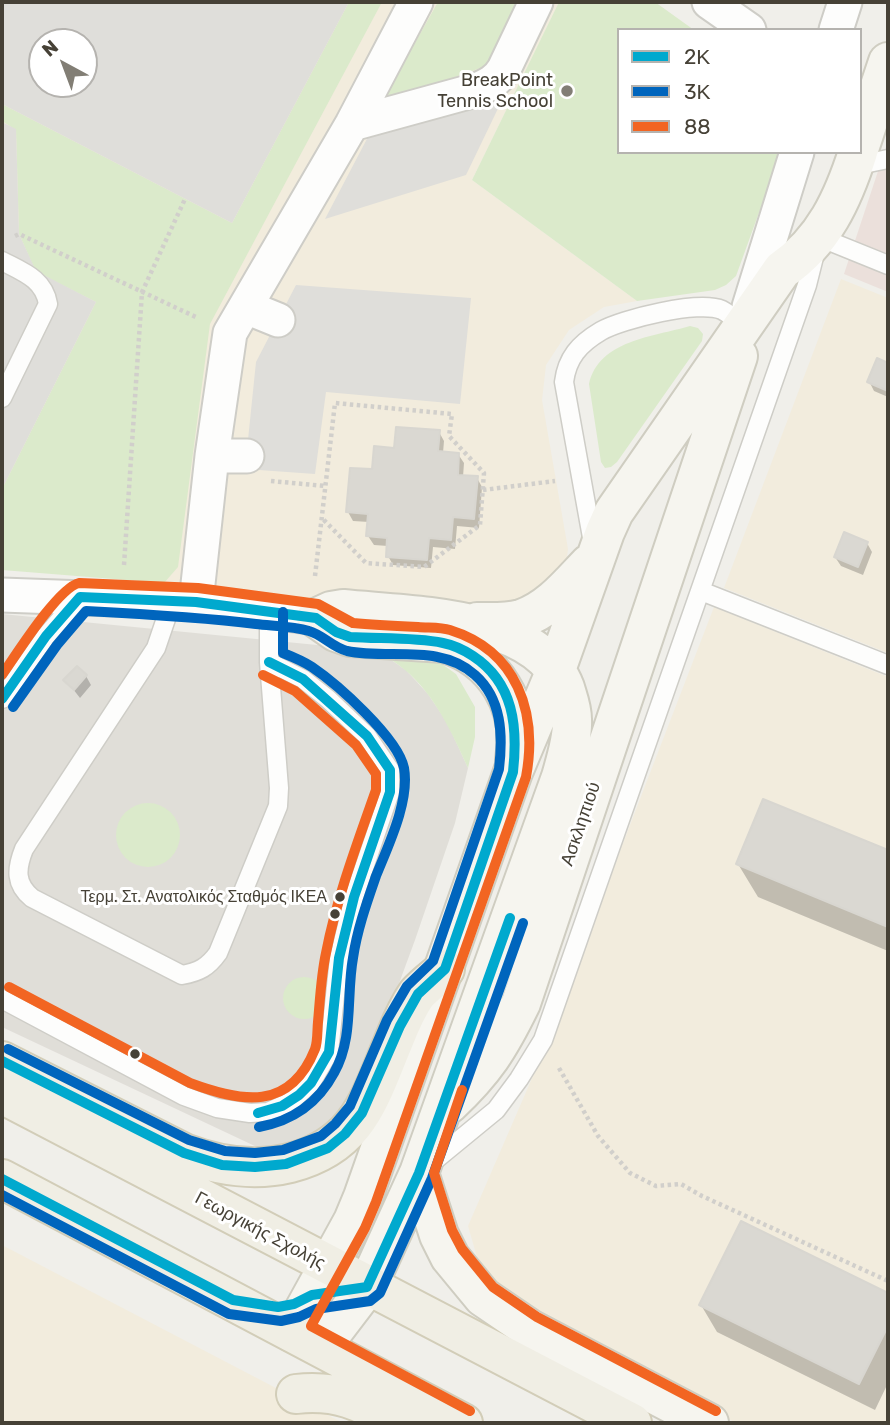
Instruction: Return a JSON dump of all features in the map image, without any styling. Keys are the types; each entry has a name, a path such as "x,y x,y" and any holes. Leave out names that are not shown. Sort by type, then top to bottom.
{"main road":[{"path":"2,1060 184,1153 205,1161 236,1167 286,1164 328,1148 345,1134 368,1102 400,1026 418,994 445,968"},
{"name":"Γεωργικής Σχολής","path":"2,1094 319,1281 367,1287 632,1423"},
{"path":"2,1179 463,1423"},
{"path":"296,1394 321,1391 344,1396 400,1423"}],"street":[{"path":"184,602 238,320 352,124 416,2"},
{"path":"352,124 476,90 499,78 536,2"},
{"path":"709,2 746,28"},
{"path":"837,28 845,2"},
{"name":"Ασκληπιού","path":"307,1339 319,1281 353,1221 363,1197 513,772 556,670 614,512 782,270 819,237 838,206 865,156 888,62"},
{"path":"743,327 796,154"},
{"name":"Ασκληπιού","path":"307,1339 367,1287 419,1173 439,1112 477,1077 500,1045 521,1003 738,357 782,270"},
{"path":"238,320 278,320"},
{"path":"212,456 253,468"},
{"path":"468,623 508,621 528,615 561,593 595,558"},
{"path":"2,595 184,602 269,612 315,601 331,611 343,609 468,623 501,631 542,656 556,670 570,703 572,718 565,763 439,1112"},
{"path":"315,601 336,632 350,637 444,643 482,663 506,692 515,717 517,748 513,772"},
{"path":"419,1173 439,1235 450,1257 483,1297 530,1329 709,1423"},
{"path":"233,1300 278,1307 294,1304 319,1281"}],"lane":[{"path":"419,1173 496,1110 543,1040 807,285 819,237 888,265"},
{"path":"2,261 41,284 48,304 2,398"},
{"path":"595,558 564,382 566,364 581,346 602,331 684,307 703,306 721,310 743,327"},
{"path":"701,591 888,665"},
{"path":"2,699 46,636 80,597"},
{"path":"184,602 24,849 19,863 19,880 22,888 32,898 182,975 196,973 212,961 222,945 278,806 279,788 269,662 269,612"},
{"path":"2,999 184,1096 217,1108 250,1113 268,1112 290,1102 311,1083 329,1052 339,958 354,897 390,792 390,770 372,741 328,699 303,678 269,662"}],"path":[{"path":"120,600 142,292 185,199"},
{"path":"10,238 19,234 142,292 238,320"},
{"path":"315,601 322,517 325,486 335,403 452,414 449,436 484,472 480,525 424,567 366,563 322,517"},
{"path":"253,468 325,486"},
{"path":"483,490 555,481"},
{"path":"543,1040 598,1136 630,1173 656,1186 681,1184 888,1281"}],"shaded area":[{"path":"2,2 559,2 472,180 637,301 604,307 569,330 546,365 542,400 568,549 565,572 549,591 474,615 2,569"},
{"path":"2,2 349,2 232,223 2,104"},
{"path":"505,94 466,175 325,219 369,135"},
{"path":"2,122 16,129 19,234 36,271 96,302 2,489"},
{"path":"888,141 888,292 844,274"},
{"path":"841,279 888,298 888,653 724,588"},
{"path":"296,285 471,298 460,404 326,392 315,474 245,469 256,362"},
{"path":"714,607 888,677 888,1423 736,1423 534,1315 495,1288 477,1257 468,1226 536,1069"},
{"name":"Τερμ. Στ. Ανατολικός Σταθμός ΙΚΕΑ","path":"2,614 378,651 406,670 428,694 447,722 468,768 455,823 370,1062 348,1107 329,1124 296,1143 257,1147 2,1027"},
{"path":"2,1245 343,1423 2,1423"}],"green space":[{"path":"349,2 382,2 210,324 178,567 164,583 2,570 2,489 96,302 36,272 19,234 16,130 2,121 2,104 232,223"},
{"path":"438,2 522,2 489,65 381,103"},
{"name":"BreakPoint Tennis School","path":"559,2 655,2 691,28 617,28 617,154 780,154 736,276 715,290 637,301 472,180"},
{"path":"690,326 698,328 703,334 702,341 617,462 605,468 601,462 589,384 595,369 604,358 629,343"},
{"path":"378,651 439,662 456,674 475,707 475,737 468,768 449,728 425,691 405,670"},
{"path":"148,803 166,809 174,817 180,835 174,853 166,861 148,867 130,861 122,853 116,835 122,817 130,809"},
{"path":"304,977 319,983 325,998 319,1013 304,1019 289,1013 283,998 289,983"}],"building":[{"path":"877,358 888,363 888,391 867,382"},
{"path":"396,427 440,430 438,451 459,453 458,475 478,476 474,519 453,517 451,540 429,538 427,560 386,557 387,538 366,536 368,514 346,512 350,468 372,469 374,446 394,448"},
{"path":"844,532 868,542 858,567 834,557"},
{"path":"77,666 87,675 74,690 63,680"},
{"path":"763,799 888,850 888,927 736,864"},
{"path":"741,1221 888,1293 888,1326 859,1384 699,1305"}],"transit line":[{"name":"88","path":"2,675 49,609 70,588 79,583 198,588 318,604 353,623 446,629 473,640 492,653 507,669 518,687 525,707 529,730 526,777 376,1202 365,1228 311,1326 470,1411"},
{"name":"2Κ","path":"2,699 46,636 80,597 196,602 316,618 336,632 350,637 420,640 458,648 487,667 497,679 510,707 515,739 513,772 445,969 418,994 400,1026 362,1113 345,1134 328,1148 286,1164 255,1167 222,1165 184,1153 2,1061"},
{"name":"3Κ","path":"8,1049 189,1140 225,1151 255,1153 283,1150 321,1136 350,1106 387,1020 407,986 433,961 499,769 501,743 499,718 491,695 475,675 446,659 414,654 347,651 303,629 171,616 86,611 57,645 13,707"},
{"name":"3Κ","path":"259,1127 293,1115 312,1102 328,1084 340,1060 347,1031 351,972 357,937 376,876 397,823 405,781 399,756 379,727 312,667 283,653 283,612"},
{"name":"2Κ","path":"258,1113 282,1106 299,1095 311,1083 329,1052 339,958 354,897 390,792 390,770 367,736 303,679 269,662"},
{"name":"88","path":"9,987 190,1083 209,1090 228,1095 262,1097 292,1084 305,1069 317,1043 324,962 331,932 348,871 376,790 376,774 356,745 295,691 263,675"},
{"name":"2Κ","path":"2,1179 233,1300 278,1307 294,1304 312,1295 367,1287 419,1173 510,918"},
{"name":"3Κ","path":"2,1195 229,1314 281,1321 316,1309 370,1301 380,1293 432,1178 523,923"},
{"name":"88","path":"462,1090 434,1173 452,1230 462,1249 493,1287 537,1317 716,1411"}],"place":[{"name":"BreakPoint Tennis School","path":"567,91"},
{"name":"Τερμ. Στ. Ανατολικός Σταθμός ΙΚΕΑ","path":"340,897"}]}
